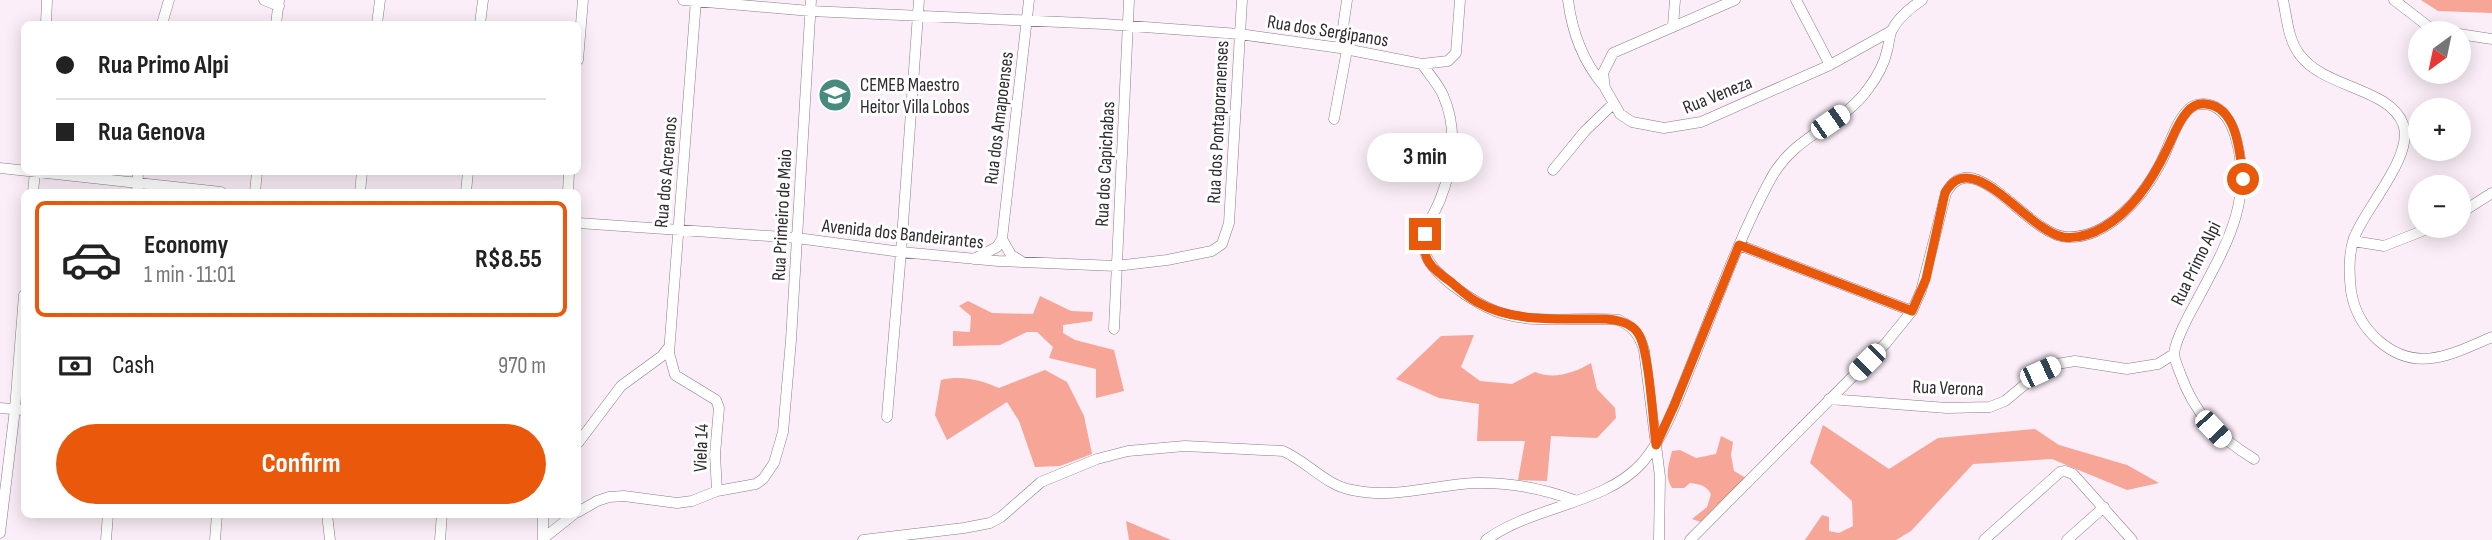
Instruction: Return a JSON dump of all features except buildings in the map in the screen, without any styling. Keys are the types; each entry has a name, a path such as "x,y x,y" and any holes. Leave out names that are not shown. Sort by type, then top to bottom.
{"street":[{"path":"46,21 47,0"},
{"path":"163,21 169,0"},
{"path":"264,0 279,3 276,21"},
{"path":"377,21 380,0"},
{"path":"480,21 483,0"},
{"path":"581,24 583,0"},
{"name":"Rua dos Sergipanos","path":"683,0 811,5 918,16 1128,25 1239,34 1422,64"},
{"path":"887,417 919,0"},
{"name":"Rua dos Amapoenses","path":"1002,239 1028,22 1028,0"},
{"name":"Rua dos Capichabas","path":"1114,329 1129,0"},
{"name":"Rua dos Pontaporanenses","path":"1222,244 1229,223 1242,0"},
{"path":"1334,119 1347,0"},
{"path":"1460,0 1456,54 1448,61 1422,64 1442,93 1448,108 1452,152 1448,178 1425,234 1423,248 1426,260 1436,271 1477,302 1501,313 1526,318 1619,320 1631,326 1639,335 1644,350 1656,445 1661,499 1659,540"},
{"name":"Rua Veneza","path":"1568,0 1571,22 1589,67 1620,114 1632,122 1664,128 1701,122 1830,65 1891,31"},
{"path":"1673,26 1675,0"},
{"path":"1605,88 1603,73 1613,53 1735,0"},
{"path":"1796,0 1830,65"},
{"path":"1486,540 1516,522 1597,494 1641,464 1656,445 1674,406 1739,245 1780,162 1793,148 1850,108 1867,91 1880,72 1891,31 1903,15 1922,0"},
{"path":"2283,0 2291,40 2308,65 2320,74 2389,106 2400,117 2405,128 2405,143 2401,155 2353,241 2349,277 2359,317 2372,335 2387,348 2402,356 2420,360 2455,353 2492,337"},
{"path":"2394,0 2421,21"},
{"name":"Rua dos Acreanos","path":"669,346 696,1"},
{"name":"Rua Primeiro de Maio","path":"718,491 746,487 764,478 774,463 783,432 811,5"},
{"path":"2471,36 2492,38"},
{"path":"1553,170 1585,131 1613,104"},
{"name":"Rua Primo Alpi","path":"1690,540 1886,343 1912,311 1926,279 1945,193 1951,183 1961,177 1973,177 1988,185 2049,232 2064,237 2083,237 2104,227 2145,189 2183,117 2195,105 2204,104 2215,106 2224,112 2232,124 2240,151 2243,179 2241,200 2232,231 2189,315 2174,354"},
{"path":"0,168 21,170"},
{"path":"53,175 137,189"},
{"path":"2471,206 2492,193"},
{"name":"Avenida dos Bandeirantes","path":"581,223 797,238 974,259 1116,266 1200,254 1212,251 1222,244"},
{"path":"2353,241 2384,246 2408,237"},
{"path":"974,259 997,247 1002,239"},
{"path":"1002,239 1010,255 1021,262"},
{"path":"1739,245 1912,311"},
{"path":"581,439 621,386 662,356 669,346"},
{"name":"Viela 14","path":"669,346 675,375 716,400 719,408 715,454 718,491"},
{"path":"2174,354 2187,392 2202,417 2224,440 2254,459"},
{"name":"Rua Verona","path":"1829,399 1947,408 1990,407 2005,401 2040,372 2057,364 2075,361 2135,368 2158,365 2174,354"},
{"path":"0,533 20,410 21,381"},
{"path":"0,408 20,410"},
{"path":"863,540 990,523 1001,517 1034,487 1051,477 1111,455 1146,448 1283,451 1332,484 1356,491 1396,493 1474,483 1516,484 1534,486 1574,500"},
{"path":"1984,540 2060,472 2065,471 2073,474 2132,540"},
{"path":"581,511 609,497 624,496 677,503 692,501 718,491"},
{"path":"2067,540 2104,507"},
{"path":"106,540 108,518"},
{"path":"215,540 217,518"},
{"path":"327,518 330,540"},
{"path":"440,540 442,518"},
{"path":"543,518 544,539"},
{"path":"544,539 570,518"}],"shaded area":[{"path":"2421,0 2492,0 2492,13 2438,11"},
{"path":"1040,296 1071,311 1093,312 1092,321 1063,325 1063,333 1075,340 1114,350 1124,391 1096,398 1096,369 1049,358 1053,347 1037,332 1027,332 1000,345 953,346 953,331 970,332 971,316 959,306 968,301 992,313 1033,314"},
{"path":"1474,335 1461,367 1480,381 1512,384 1535,372 1564,374 1591,363 1597,389 1615,408 1616,418 1597,438 1551,436 1547,481 1518,480 1525,441 1477,441 1479,404 1439,398 1396,379 1441,336"},
{"path":"1045,370 1067,382 1084,416 1092,454 1060,466 1035,467 1019,421 1007,402 947,440 935,415 941,380 971,379 999,388"},
{"path":"1823,425 1889,469 1938,438 2035,429 2059,445 2127,465 2159,483 2127,490 2052,459 1973,464 1911,531 1896,540 1805,540 1822,515 1829,517 1829,531 1839,533 1853,526 1852,501 1810,463"},
{"path":"1721,436 1733,442 1731,455 1734,471 1746,478 1704,523 1692,519 1707,507 1711,494 1705,487 1693,483 1684,488 1672,488 1668,479 1669,465 1672,451 1680,450 1696,458 1716,454"},
{"path":"1126,521 1171,540 1129,540"}],"place":[{"name":"CEMEB Maestro Heitor Villa Lobos","path":"835,95"}],"route":[{"path":"1425,234 1423,248 1426,260 1436,271 1477,302 1501,313 1526,318 1619,320 1631,326 1639,335 1644,350 1656,445 1739,245 1912,311 1926,279 1945,193 1951,183 1961,177 1973,177 1988,185 2049,232 2064,237 2083,237 2104,227 2145,189 2183,117 2195,105 2204,104 2215,106 2224,112 2232,124 2240,151 2243,179"}]}
